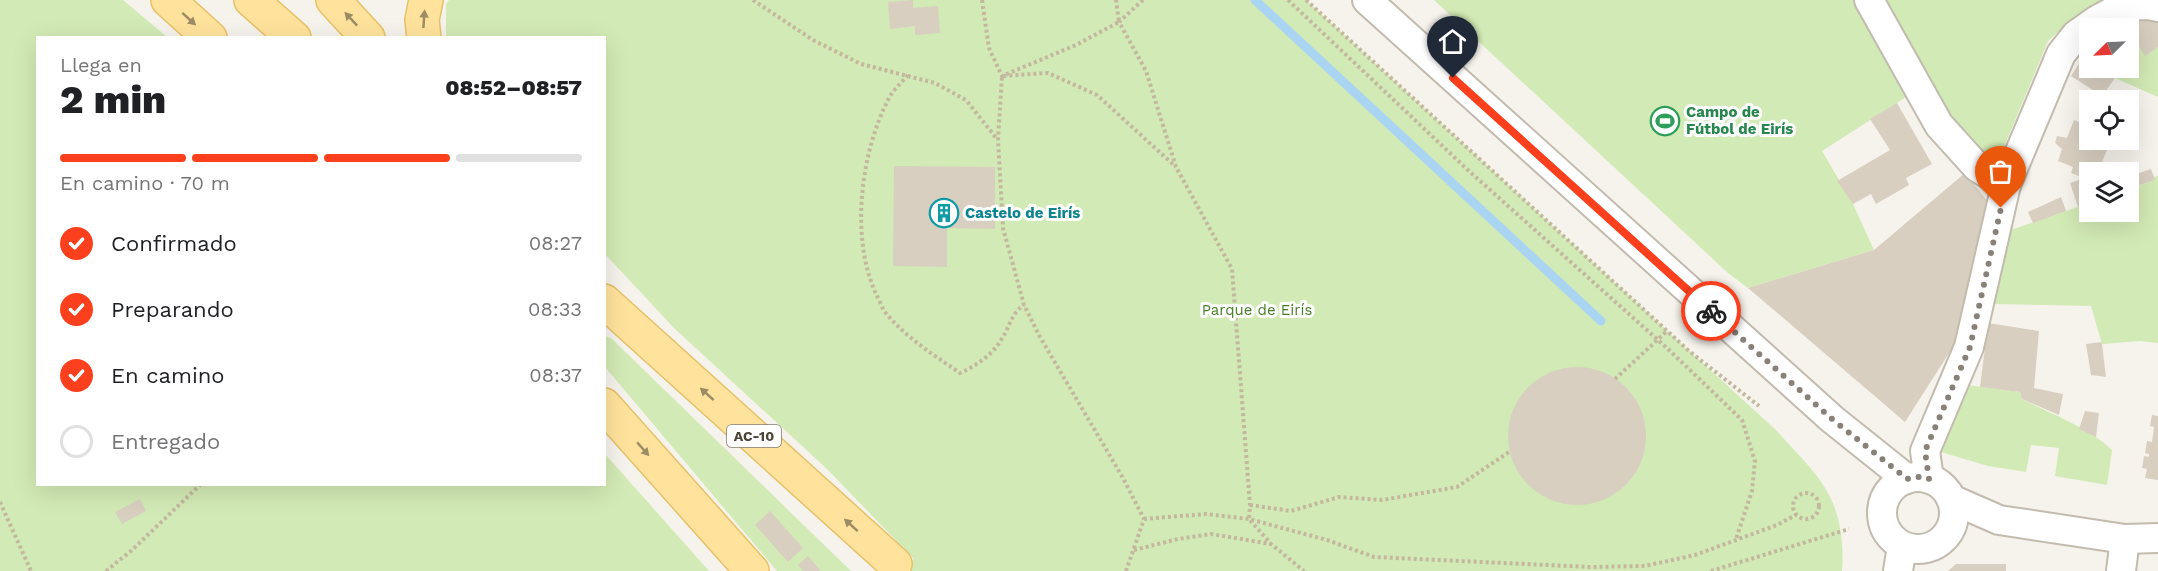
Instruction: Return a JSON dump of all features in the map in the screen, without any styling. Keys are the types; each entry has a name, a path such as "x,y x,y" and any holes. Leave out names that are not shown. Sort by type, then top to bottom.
{"main road":[{"path":"168,0 208,36"},
{"path":"333,0 366,36"},
{"path":"424,36 422,20 426,0"},
{"name":"AC-10","path":"608,303 895,564"},
{"path":"606,407 752,571"}],"street":[{"path":"1367,0 1832,419 1918,479 1946,490 1954,510 1949,532 1933,546 1908,559 1887,531 1882,520 1882,510 1890,490 1918,479"},
{"path":"1869,0 1940,125 1977,167 2006,185"},
{"path":"1918,479 1925,451 1970,347 2006,185 2061,54 2076,35 2097,20 2124,6 2158,7"},
{"path":"1832,419 1885,499"},
{"path":"1951,499 1999,520 2125,539 2158,538"},
{"path":"1949,532 1999,520"},
{"path":"2121,571 2125,539"}],"path":[{"path":"753,0 813,40 861,64 935,83 966,100 998,140"},
{"path":"982,0 989,48 1002,76 998,140 1003,228 1024,305 1144,519 1126,571"},
{"path":"1116,0 1119,22 1146,71 1176,167 1232,269 1250,519 1271,544 1304,571"},
{"path":"1002,76 1076,45 1119,22 1143,0"},
{"path":"1288,0 1471,173 1658,339 1742,420 1755,461 1752,491 1736,539"},
{"path":"1306,0 1689,351 1759,406"},
{"path":"1002,76 1048,73 1097,95 1176,167"},
{"path":"908,75 888,98 880,117 873,136 863,187 861,238 868,277 885,312 918,344 960,373 978,365 1001,342 1016,310 1024,305"},
{"path":"1615,379 1667,331"},
{"path":"1250,505 1291,511 1340,497 1382,500 1457,487 1509,453"},
{"path":"106,571 131,551 199,486"},
{"path":"1144,519 1206,514 1250,519 1326,540 1374,557 1590,567 1646,566 1695,555 1778,525 1796,515 1804,518 1813,517 1818,510 1815,497 1809,493 1797,496 1793,507 1796,515"},
{"path":"0,502 31,571"},
{"path":"1711,571 1849,529"},
{"path":"1134,550 1178,539 1211,534 1271,544"}],"green space":[{"path":"0,0 123,0 166,36 36,36 36,486 606,486 606,455 709,571 0,571"},
{"name":"Parque de Eirís","path":"449,0 1306,0 1777,431 1813,471 1830,497 1841,533 1842,571 902,571 914,559 826,468 674,328 606,255 606,36 446,36 446,4"},
{"path":"1434,0 2106,0 2073,18 2048,41 2001,154 1980,153 1928,83 1822,151 1853,204 1874,250 1748,288 1728,273"},
{"path":"2158,17 2158,97 2115,78 2139,78 2139,18 2129,18"},
{"path":"2158,176 2158,343 2140,341 2102,344 2091,306 1991,304 2005,232 2079,206 2079,222 2139,222 2139,186 2155,180 2154,177"},
{"path":"606,336 612,339 851,571 777,571 606,368"},
{"path":"1967,385 2020,392 2022,399 2082,428 2103,442 2112,450 2107,485 2055,476 2059,448 2031,445 2026,472 1988,466 1941,452"}],"building":[{"path":"913,0 913,8 938,6 940,33 915,35 915,26 890,29 888,2"},
{"path":"2158,17 2158,47 2145,56 2139,46 2139,18 2129,18"},
{"path":"2079,64 2079,78 2115,78 2106,90 2093,90 2071,76"},
{"path":"1897,103 1932,164 1906,178 1909,185 1876,204 1871,194 1853,204 1837,181 1890,150 1870,119"},
{"path":"2074,120 2079,122 2079,150 2107,150 2102,162 2079,162 2079,176 2071,173 2073,167 2058,161 2062,149 2055,143 2057,136 2067,138"},
{"name":"Castelo de Eirís","path":"894,166 995,167 995,229 947,228 947,267 893,266"},
{"path":"2151,169 2155,180 2139,185 2139,173"},
{"path":"1965,173 1993,208 1958,339 1905,422 1748,288 1874,250"},
{"path":"2079,180 2079,207 2078,207 2070,183"},
{"path":"2061,197 2066,211 2033,223 2028,212"},
{"path":"1988,323 2039,331 2034,388 2063,394 2059,415 2022,399 2020,392 1980,387"},
{"path":"2101,342 2106,377 2091,375 2086,344"},
{"path":"1577,367 1603,373 1626,387 1640,410 1646,436 1640,462 1626,485 1603,499 1577,505 1551,499 1528,485 1514,462 1508,436 1514,410 1528,387 1551,373"},
{"path":"2085,411 2099,413 2096,437 2079,429"},
{"path":"2152,415 2158,416 2158,480 2145,478 2147,469 2142,468 2144,456 2149,457 2149,454 2145,453 2147,441 2152,442 2154,427 2150,426"},
{"path":"140,499 146,511 122,524 115,512"},
{"path":"770,511 803,548 788,562 755,525"},
{"path":"808,556 821,571 803,571 798,565"},
{"path":"1956,564 2006,564 2006,571 1948,571"}],"waterway":[{"path":"1255,0 1601,321"}],"way so far":[{"path":"1711,311 1871,452 1907,479 1918,477 1929,479 1925,451 1970,347 2001,208"}],"place":[{"name":"Campo de Fútbol de Eirís","path":"1665,121"},
{"name":"Castelo de Eirís","path":"944,213"}],"route":[{"path":"1453,78 1711,311"}]}
